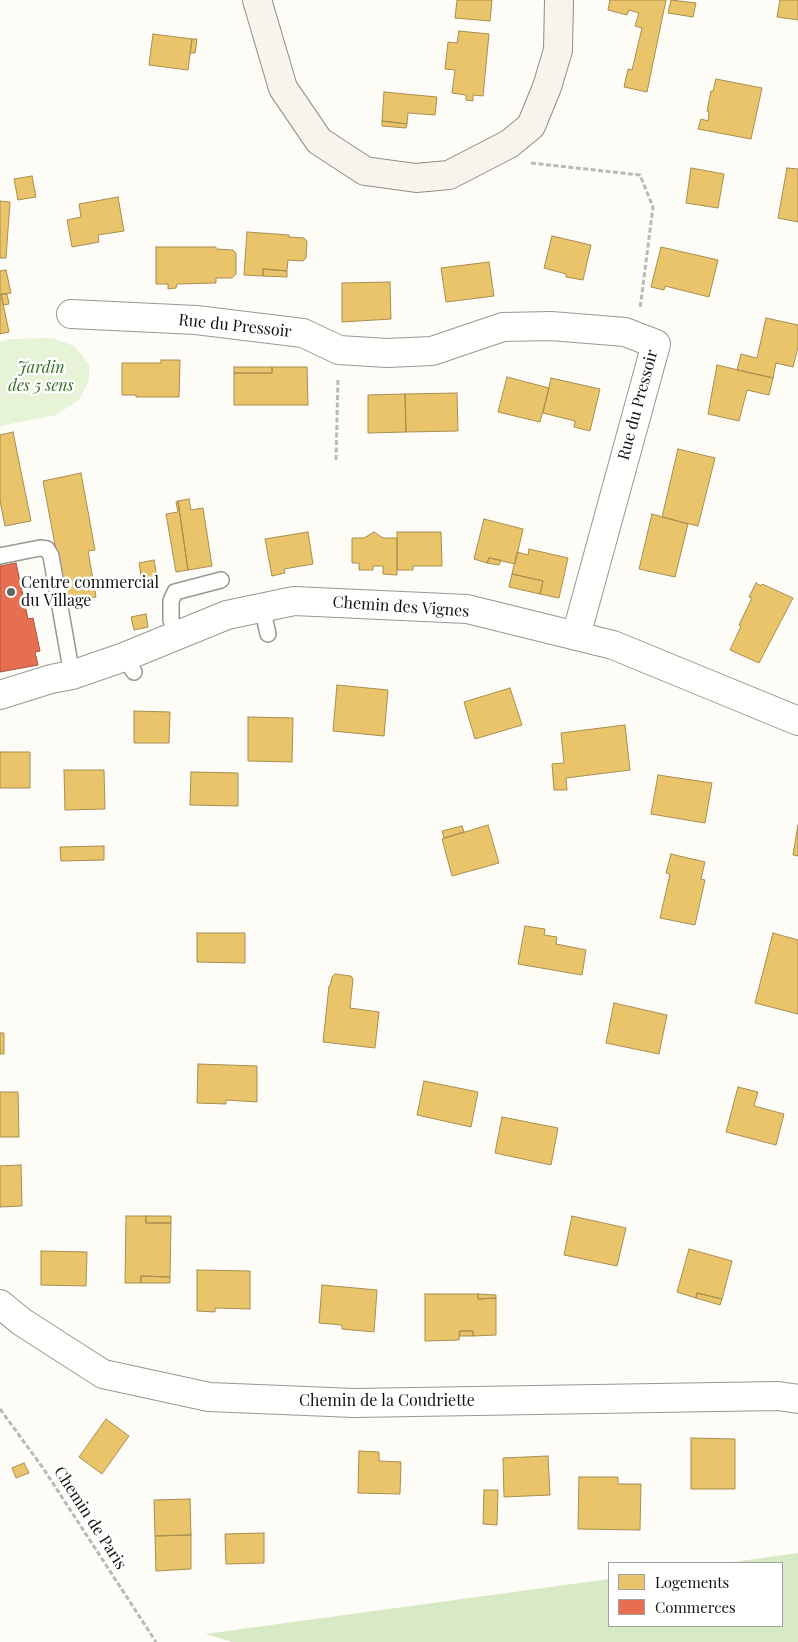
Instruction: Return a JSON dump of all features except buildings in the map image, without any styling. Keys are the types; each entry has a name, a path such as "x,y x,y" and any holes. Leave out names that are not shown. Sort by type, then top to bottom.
{"street":[{"path":"257,0 283,88 319,141 365,171 416,178 449,175 509,144 531,126 547,87 558,50 559,0"},
{"name":"Rue du Pressoir","path":"71,314 196,320 304,333 339,350 387,354 432,350 503,327 551,326 625,332 656,344 576,636"},
{"name":"Chemin des Vignes","path":"0,696 51,680 129,664 176,636 227,615 294,601 467,610 614,645 798,721"},
{"name":"Chemin de la Coudriette","path":"0,1304 22,1322 103,1374 209,1397 354,1403 778,1396 798,1399"}],"lane":[{"path":"0,556 40,548 47,550 51,556 72,675"},
{"path":"176,636 171,620 171,601 175,592 221,580"},
{"path":"262,607 268,634"}],"path":[{"path":"509,144 527,163 640,175 653,207 636,336"},
{"path":"336,460 339,350"},
{"name":"Chemin de Paris","path":"0,1409 43,1468 156,1642"}],"green space":[{"name":"Jardin des 5 sens","path":"52,338 74,346 89,364 89,381 79,400 56,415 0,426 0,342 12,339"},
{"path":"798,1553 798,1642 233,1642 205,1634 608,1579 608,1627 783,1627 783,1562 733,1562"}],"place":[{"name":"Centre commercial du Village","path":"11,592"}]}
